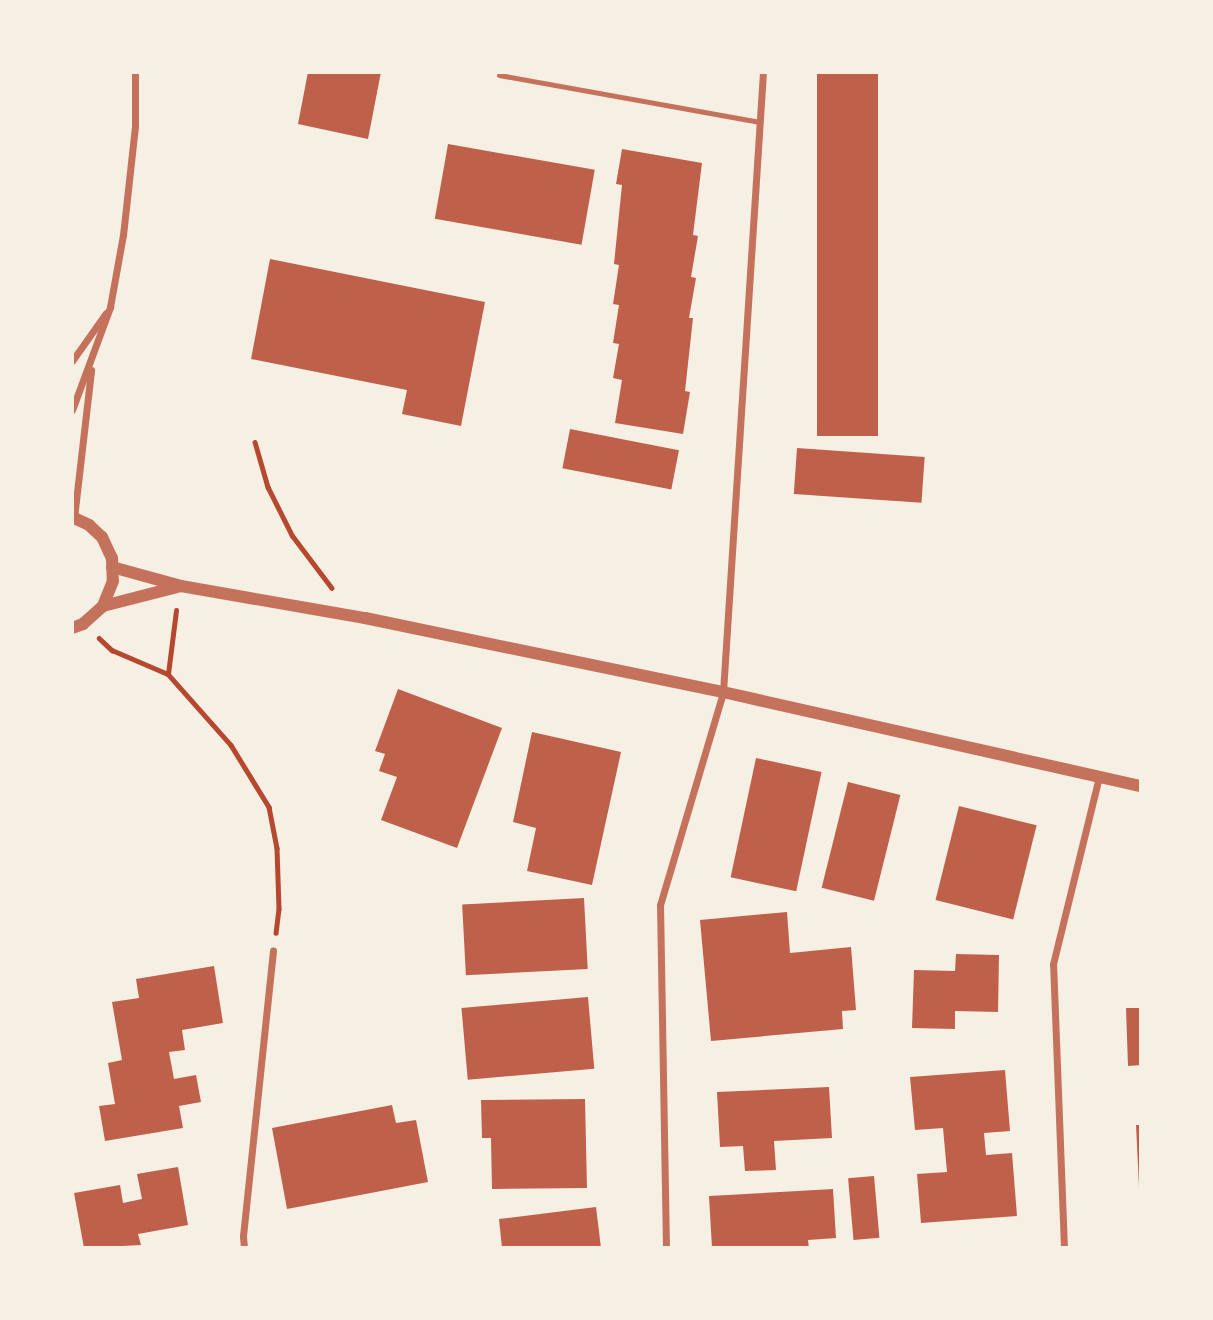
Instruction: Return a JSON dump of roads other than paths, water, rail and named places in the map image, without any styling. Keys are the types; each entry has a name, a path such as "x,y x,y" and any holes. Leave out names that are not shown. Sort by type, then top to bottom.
{"street":[{"path":"72,410 92,363 110,307 135,126 135,72"},
{"path":"666,1248 660,905 723,691 763,72"},
{"path":"72,361 110,307"},
{"path":"92,363 73,518 89,525 102,537 112,558 113,581 103,606"},
{"path":"113,567 180,586 365,618 723,691 1141,786"},
{"path":"77,626 103,606 180,586"},
{"path":"1064,1248 1053,964 1099,777"},
{"path":"244,1248 273,951"}],"lane":[{"path":"499,75 760,122"}]}
